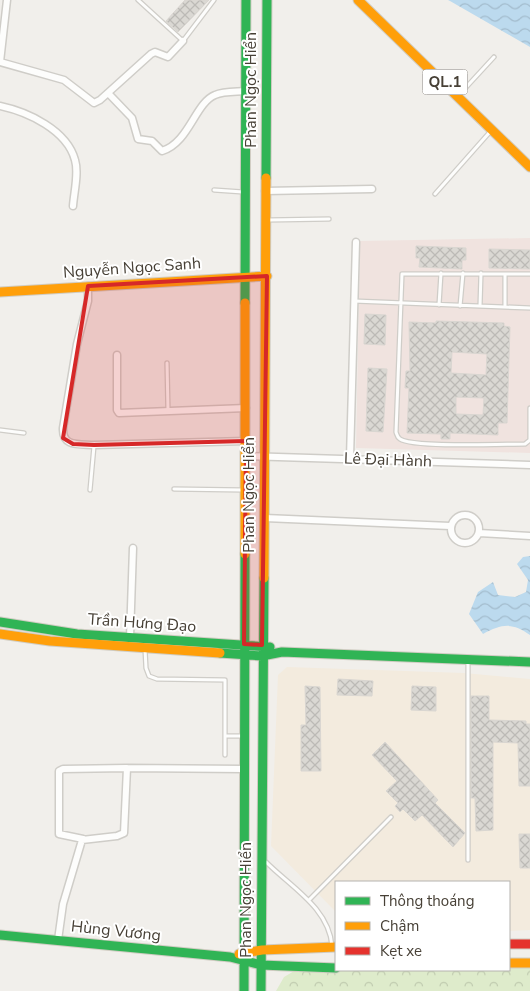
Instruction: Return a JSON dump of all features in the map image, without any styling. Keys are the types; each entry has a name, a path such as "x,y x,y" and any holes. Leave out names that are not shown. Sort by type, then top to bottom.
{"main road":[{"name":"Phan Ngọc Hiển","path":"244,991 247,276 246,0"},
{"name":"Phan Ngọc Hiển","path":"261,991 262,645 265,518 266,0"},
{"name":"QL.1","path":"358,0 458,95 530,167"},
{"name":"Nguyễn Ngọc Sanh","path":"0,292 266,276"},
{"name":"Trần Hưng Đạo","path":"0,622 89,634 262,645 282,652"},
{"name":"Trần Hưng Đạo","path":"0,634 50,642 244,656 262,656 282,652 530,662"},
{"path":"88,644 89,634"},
{"name":"Hùng Vương","path":"0,934 230,957 244,957 262,950 334,947"},
{"path":"510,944 530,944"},
{"path":"244,957 261,965 335,968"},
{"path":"510,963 530,963"}],"street":[{"path":"7,0 0,62 64,80 94,103 108,94 151,54 155,52 168,58 183,41"},
{"path":"108,94 132,118 138,139 152,141 162,151 185,134 210,98 216,94 246,91"},
{"path":"0,106 26,113 60,135 71,149 76,162 73,206"},
{"path":"265,191 372,188"},
{"path":"350,458 356,242"},
{"path":"88,286 88,301 77,344 62,435 69,443 94,445 246,441"},
{"path":"117,355 119,413 246,408"},
{"name":"Lê Đại Hành","path":"246,456 530,465"},
{"path":"466,515 475,520 479,533 474,541 459,543 452,536 450,526 456,518 466,515"},
{"path":"265,518 450,526"},
{"path":"479,533 530,536"},
{"path":"130,637 133,548"},
{"path":"127,768 124,833 117,836 83,840 59,834 59,771 63,769 127,768 244,769"},
{"path":"58,940 63,904 83,840"}],"lane":[{"path":"138,0 183,41 214,0"},
{"path":"458,95 494,57"},
{"path":"435,194 493,129"},
{"path":"214,190 246,192"},
{"path":"266,220 329,219"},
{"path":"438,305 441,273"},
{"path":"460,306 463,273"},
{"path":"530,274 402,274 396,432 400,438 425,443 525,444 530,440 530,408"},
{"path":"480,306 481,274"},
{"path":"505,274 505,307"},
{"path":"354,301 530,308"},
{"path":"167,363 168,411"},
{"path":"0,430 24,434"},
{"path":"90,490 94,445"},
{"path":"174,489 245,490"},
{"path":"145,648 146,668 149,676 157,679 225,680 225,755"},
{"path":"468,660 468,860"},
{"path":"225,736 244,736"},
{"path":"309,900 391,817"},
{"path":"261,857 309,900 327,923 332,934 334,947"}],"highlighted area":[{"path":"267,276 262,645 244,644 246,441 94,445 73,444 63,438 88,286"}],"shaded area":[{"path":"530,238 530,453 356,448 360,241"},
{"path":"287,667 464,673 530,679 530,930 510,931 510,881 335,881 335,911 271,846 278,675"}],"green space":[{"path":"510,966 530,966 530,991 276,991 284,977 301,967 335,971 510,971"}],"water":[{"path":"448,0 530,0 530,47 450,1"},
{"path":"530,556 530,635 512,626 501,626 483,634 469,614 478,592 493,582 498,595 515,597 526,592 528,580 517,564 523,557"}],"building":[{"path":"185,0 209,0 178,32 166,21"},
{"path":"416,246 466,248 466,260 462,260 462,269 419,267 420,258 416,258"},
{"path":"489,249 530,250 530,269 489,268"},
{"path":"365,314 386,315 385,345 364,344"},
{"path":"436,321 504,323 504,326 510,327 507,423 498,423 498,435 450,433 450,439 441,439 441,434 407,433 409,388 405,388 406,371 410,371 409,322 436,323","holes":["452,352 487,354 486,375 451,373","456,397 484,398 483,415 456,414"]},
{"path":"368,368 387,369 383,432 366,431"},
{"path":"338,679 373,681 372,696 337,695"},
{"path":"305,686 320,687 321,771 301,771 301,725 306,725"},
{"path":"412,686 436,687 436,711 411,710"},
{"path":"471,696 489,696 489,720 526,721 526,724 530,724 530,786 519,786 518,743 493,742 493,830 476,831 475,798 471,798"},
{"path":"385,742 438,800 435,803 465,833 453,847 422,815 415,821 403,809 400,812 395,806 398,803 386,791 397,781 372,755"},
{"path":"519,834 530,834 530,868 520,868"}],"traffic: fast":[{"path":"245,303 246,0"},
{"path":"266,178 267,0"},
{"path":"244,991 245,554"},
{"path":"261,991 264,578"},
{"path":"0,622 77,634 270,647"},
{"path":"220,653 262,656 282,652 530,662"},
{"path":"0,935 230,957 261,965 335,968"}],"traffic: slow":[{"path":"358,0 530,167"},
{"path":"264,578 266,178"},
{"path":"0,292 267,276"},
{"path":"245,303 245,554"},
{"path":"0,634 50,641 220,653"},
{"path":"239,954 262,950 335,947"},
{"path":"510,963 530,963"}],"traffic: jam":[{"path":"510,944 530,944"}]}
